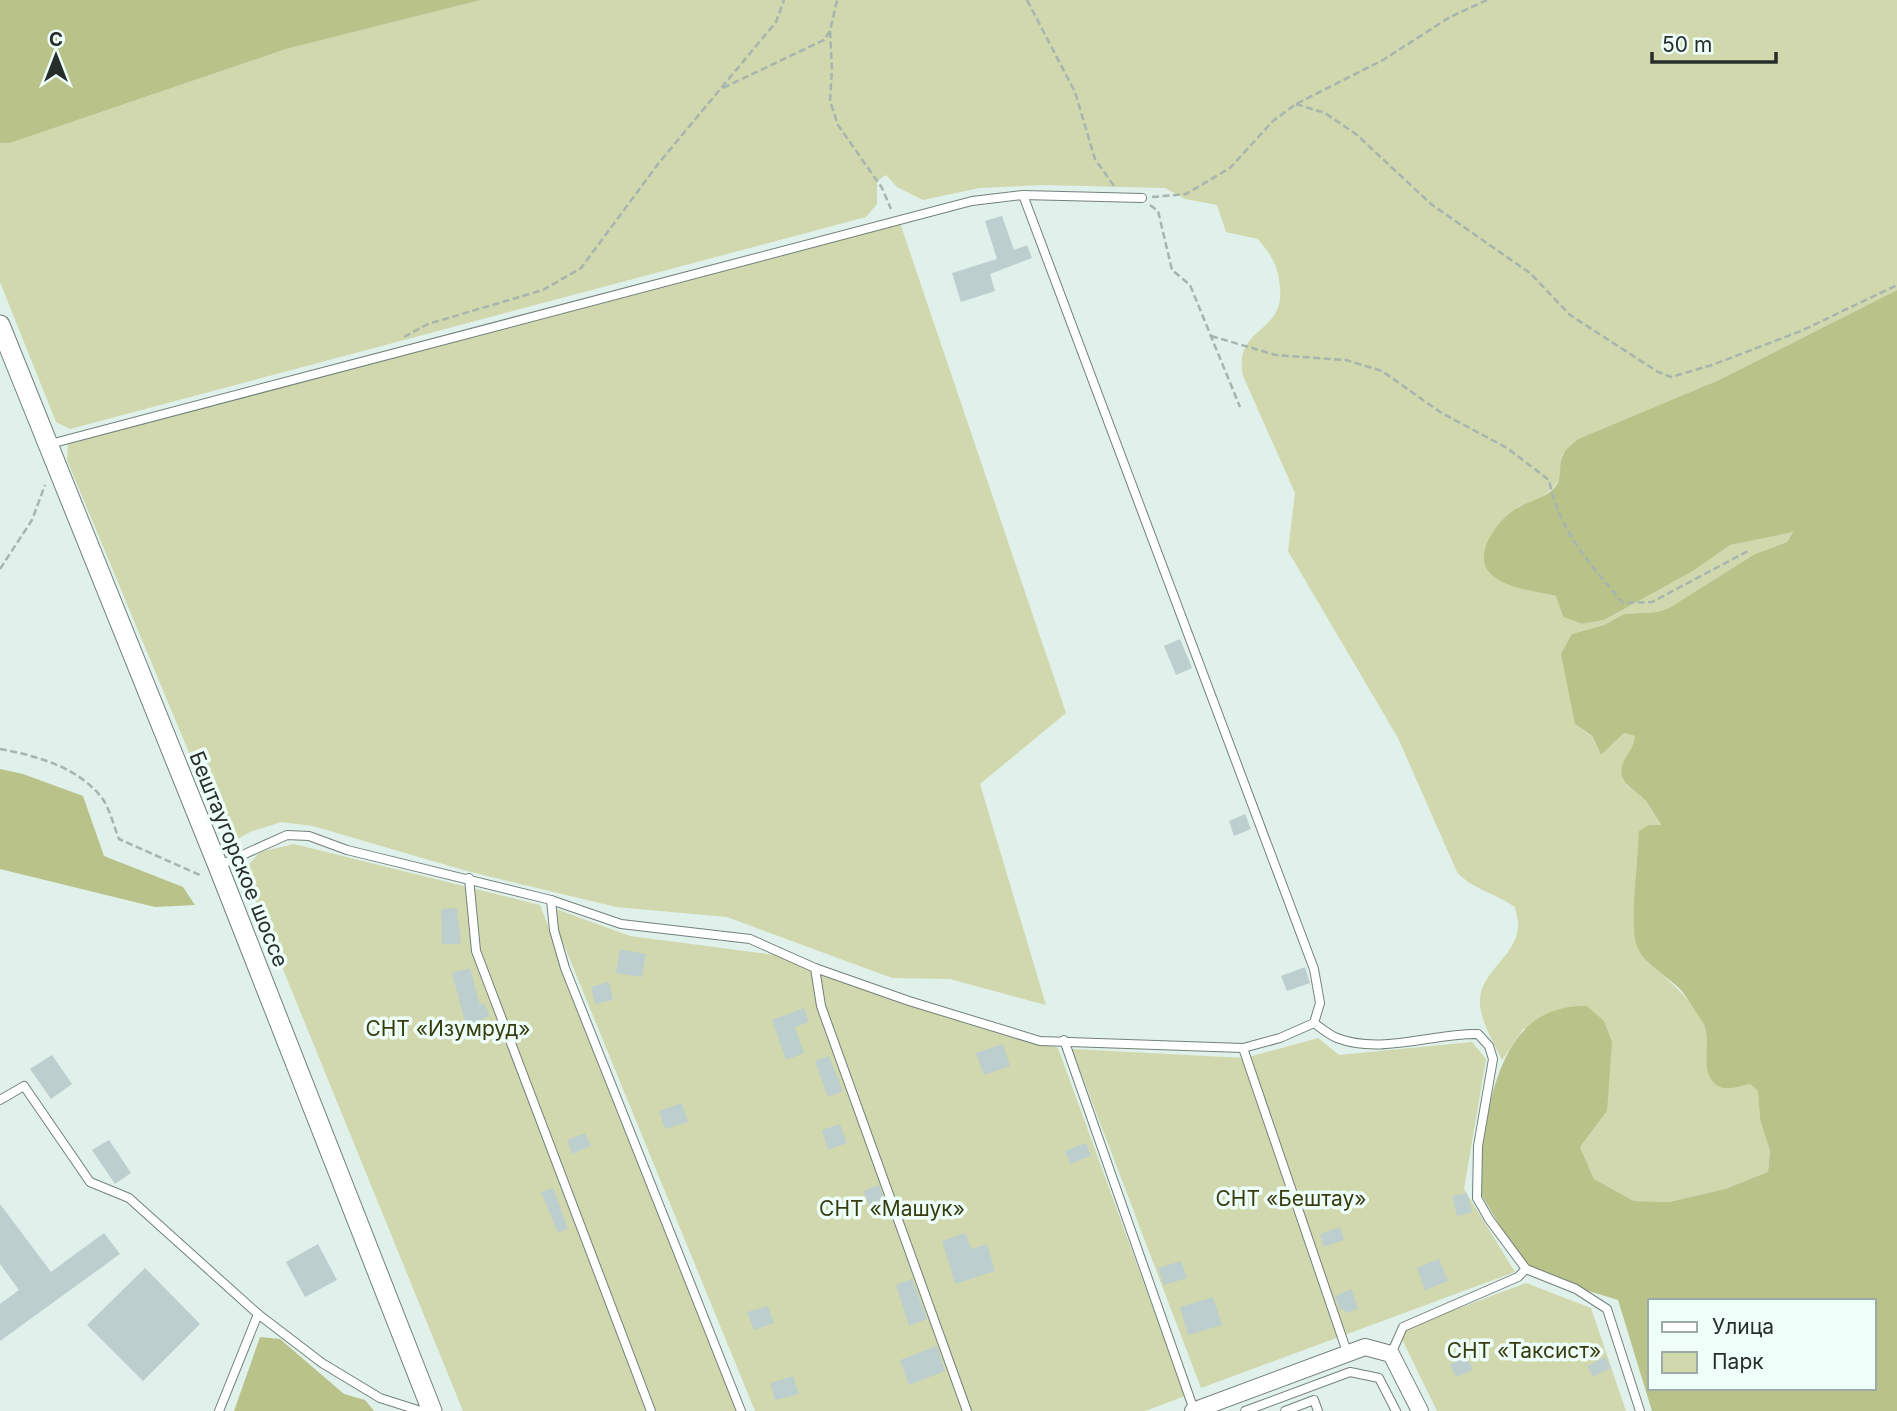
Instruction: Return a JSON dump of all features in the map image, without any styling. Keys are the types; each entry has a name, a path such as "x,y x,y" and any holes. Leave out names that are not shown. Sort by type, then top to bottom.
{"street":[{"name":"Бештаугорское шоссе","path":"0,325 432,1411"},
{"path":"1194,1411 1365,1347 1391,1354 1420,1411"}],"lane":[{"path":"51,454 379,359 972,201 1023,195 1142,198"},
{"path":"219,870 287,835 309,836 348,850 551,900 621,924 750,939 815,968 909,1001 1040,1041 1242,1048 1280,1038 1314,1023 1320,1003 1314,969 1023,195"},
{"path":"469,878 476,951 651,1411"},
{"path":"551,900 554,930 565,968 741,1411"},
{"path":"815,968 821,1006 967,1411"},
{"path":"1314,1023 1337,1038 1371,1044 1478,1034 1489,1046 1493,1059 1478,1146 1477,1198 1526,1269 1576,1289 1607,1309 1640,1411"},
{"path":"1064,1041 1194,1411"},
{"path":"1242,1048 1347,1352"},
{"path":"0,1100 24,1086 90,1182 129,1198 258,1314 322,1363 380,1398 421,1411"},
{"path":"1391,1354 1403,1327 1518,1276 1526,1269"},
{"path":"219,1411 258,1314"},
{"path":"1245,1411 1350,1372 1379,1378 1396,1411"},
{"path":"1285,1411 1314,1400 1318,1411"}],"path":[{"path":"379,359 399,340 428,324 543,289 581,268 658,164 776,22 784,0"},
{"path":"837,0 830,31 830,101 838,125 881,188 896,222"},
{"path":"1027,0 1075,92 1095,159 1114,187 1142,198 1158,211 1172,270 1190,285 1240,407"},
{"path":"1142,198 1186,194 1230,168 1273,121 1296,104 1383,60 1450,17 1487,0"},
{"path":"722,89 797,55 824,40 830,31"},
{"path":"1296,104 1325,113 1357,135 1432,204 1530,273 1570,315 1658,372 1671,377 1712,365 1801,331 1897,285"},
{"path":"1210,336 1276,355 1346,360 1382,371 1440,412 1507,448 1549,480 1554,509 1587,560 1623,603 1651,602 1748,551"},
{"path":"0,569 32,520 51,454"},
{"path":"0,749 37,756 72,772 103,799 119,839 138,850 205,877 219,870"}],"green space":[{"path":"0,0 481,0 286,49 10,143 0,143"},
{"path":"481,0 1897,0 1897,290 1719,380 1578,439 1562,455 1561,476 1555,486 1538,500 1517,507 1508,584 1556,596 1563,617 1582,624 1604,620 1693,571 1730,545 1793,531 1787,542 1755,554 1669,608 1658,612 1624,614 1604,625 1572,634 1575,724 1592,737 1601,755 1624,733 1635,736 1634,747 1622,765 1627,786 1644,798 1661,826 1646,961 1686,998 1705,1025 1709,1036 1711,1079 1718,1085 1730,1087 1750,1084 1758,1091 1760,1120 1770,1151 1768,1172 1725,1189 1669,1202 1634,1201 1594,1179 1580,1147 1607,1111 1524,1028 1502,1060 1483,1019 1480,1005 1484,984 1516,938 1518,926 1515,907 1462,878 1457,872 1398,738 1288,551 1295,493 1243,376 1242,360 1245,347 1275,314 1279,303 1278,273 1271,256 1258,239 1226,232 1217,205 1185,199 1165,188 1044,185 979,188 923,200 897,187 886,175 877,181 877,204 866,217 70,429 56,422 0,282 0,143 10,143 286,49"},
{"path":"900,223 1066,713 980,784 1046,1005 950,979 892,978 727,917 616,907 467,871 313,826 281,822 250,832 236,840 225,839 67,460 68,444 77,437"},
{"path":"1897,290 1897,1411 1652,1411 1618,1300 1527,1272 1474,1182 1492,1095 1501,1067 1514,1043 1532,1023 1556,1010 1587,1006 1604,1021 1612,1042 1607,1111 1580,1147 1594,1179 1634,1201 1669,1202 1725,1189 1768,1172 1770,1151 1760,1120 1758,1091 1750,1084 1725,1088 1712,1080 1708,1073 1707,1037 1702,1021 1681,990 1642,955 1635,939 1639,831 1649,825 1661,825 1646,801 1625,783 1623,778 1622,766 1635,736 1624,733 1601,755 1592,736 1575,724 1561,654 1572,634 1604,625 1624,614 1658,612 1669,608 1755,554 1787,542 1793,532 1730,545 1693,571 1604,620 1582,624 1563,617 1556,596 1504,583 1490,573 1484,556 1491,536 1504,518 1556,486 1564,453 1578,439 1719,380"},
{"path":"0,769 23,774 83,796 104,856 183,887 195,905 155,907 0,869"},
{"name":"СНТ «Изумруд»","path":"294,844 540,905 737,1411 463,1411 243,871 260,852"},
{"name":"СНТ «Машук»","path":"548,906 630,936 775,955 1058,1048 1185,1396 1145,1411 755,1411"},
{"name":"СНТ «Бештау»","path":"1318,1038 1339,1055 1472,1042 1486,1059 1464,1189 1515,1272 1201,1388 1072,1049 1245,1058"},
{"name":"СНТ «Таксист»","path":"1526,1283 1591,1308 1626,1411 1437,1411 1398,1331"},
{"path":"260,1337 280,1339 344,1394 365,1400 374,1411 234,1411"}],"building":[{"path":"1002,216 1014,250 1027,245 1032,258 990,274 995,291 961,302 952,273 997,259 985,221"},
{"path":"1180,639 1192,668 1176,675 1164,646"},
{"path":"1245,814 1251,829 1234,836 1229,821"},
{"path":"457,908 461,944 442,944 441,909"},
{"path":"620,949 646,954 642,977 616,973"},
{"path":"1305,967 1310,983 1287,991 1281,976"},
{"path":"470,968 480,1005 484,1003 490,1016 466,1026 452,973"},
{"path":"609,982 613,1000 595,1004 591,987"},
{"path":"804,1008 809,1022 795,1027 804,1053 786,1060 772,1020"},
{"path":"1003,1044 1010,1066 984,1075 976,1053"},
{"path":"52,1055 72,1084 51,1099 30,1069"},
{"path":"829,1056 843,1091 828,1097 815,1061"},
{"path":"682,1103 688,1122 665,1129 659,1111"},
{"path":"840,1124 847,1143 828,1150 822,1130"},
{"path":"585,1133 591,1146 572,1154 567,1140"},
{"path":"109,1140 131,1173 115,1184 92,1150"},
{"path":"1086,1143 1091,1156 1070,1164 1065,1151"},
{"path":"879,1185 885,1201 870,1207 863,1191"},
{"path":"553,1188 568,1229 558,1233 541,1192"},
{"path":"1467,1193 1472,1212 1457,1216 1452,1196"},
{"path":"0,1204 51,1272 104,1233 120,1254 0,1341 0,1304 19,1290 0,1264"},
{"path":"1340,1227 1344,1240 1324,1247 1320,1234"},
{"path":"965,1233 972,1249 987,1244 995,1271 955,1284 942,1241"},
{"path":"318,1244 337,1280 305,1297 286,1262"},
{"path":"1439,1259 1448,1281 1425,1290 1417,1268"},
{"path":"1181,1261 1187,1278 1164,1285 1158,1268"},
{"path":"145,1268 200,1324 143,1381 87,1325"},
{"path":"912,1279 927,1319 909,1326 896,1285"},
{"path":"1352,1289 1358,1309 1345,1313 1344,1309 1340,1310 1335,1296"},
{"path":"1213,1297 1222,1325 1188,1335 1180,1307"},
{"path":"768,1306 774,1323 754,1330 747,1312"},
{"path":"937,1346 945,1371 909,1385 900,1360"},
{"path":"1467,1357 1473,1370 1456,1377 1450,1364"},
{"path":"1605,1357 1611,1368 1593,1377 1587,1366"},
{"path":"793,1376 799,1394 775,1400 770,1383"}]}
